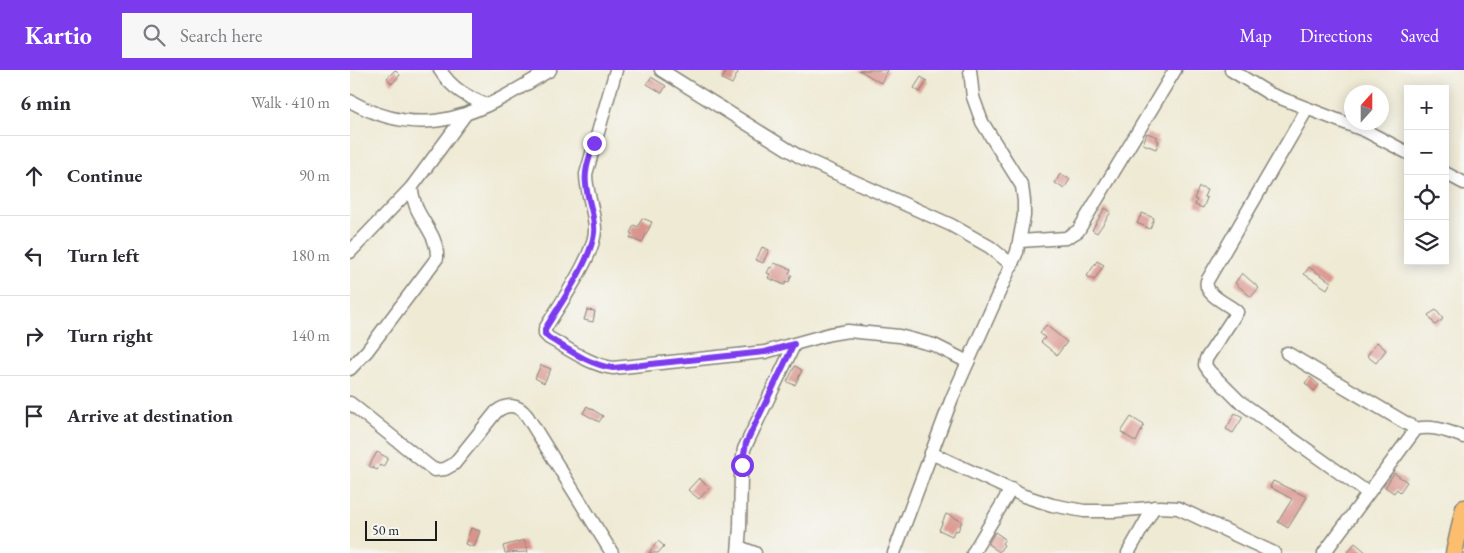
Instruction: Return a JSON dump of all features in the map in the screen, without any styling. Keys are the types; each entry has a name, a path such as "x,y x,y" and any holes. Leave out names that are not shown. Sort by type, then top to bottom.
{"main road":[{"path":"1454,553 1464,508"}],"street":[{"path":"440,70 445,79 459,92 487,105"},
{"path":"350,101 375,113 414,122 445,120 465,115 487,105 550,70"},
{"path":"616,70 586,174 586,185 595,226 593,240 579,271 545,329 545,334 549,338 592,362 613,368 765,352 830,334 848,331 899,336 934,344 968,362"},
{"path":"660,70 800,157 952,225 990,247 1012,265"},
{"path":"894,553 931,453 968,362 1012,265 1020,241 1024,208 1022,186 979,115 973,97 970,70"},
{"path":"1020,241 1066,238 1078,231 1175,70"},
{"path":"1231,70 1270,94 1307,110 1366,131 1404,151"},
{"path":"1307,110 1207,281 1207,289 1237,312 1206,359 1205,365 1239,400 1368,493"},
{"path":"350,252 411,188 465,115"},
{"path":"1449,175 1464,183"},
{"path":"350,369 367,351 437,258 435,240 417,209 411,188"},
{"path":"755,553 739,550 741,474 744,449 794,344"},
{"path":"1287,353 1416,430"},
{"path":"350,403 434,470 445,469 454,464 500,409 512,405 519,408 527,416 612,553"},
{"path":"1324,553 1416,430 1426,426 1439,428 1464,437"},
{"path":"931,453 1010,489 1052,505 1084,511 1114,511 1154,507 1178,508 1274,553"},
{"path":"973,553 1010,489"},
{"path":"1128,553 1154,507"}],"building":[{"path":"395,70 400,75 392,84 387,78"},
{"path":"727,70 739,70 732,84 722,79"},
{"path":"859,70 888,70 881,83"},
{"path":"651,77 666,86 662,93 647,84"},
{"path":"921,77 927,81 920,92 914,88"},
{"path":"1147,133 1158,137 1156,140 1159,141 1156,149 1143,144"},
{"path":"1060,174 1070,179 1064,189 1055,183"},
{"path":"1199,187 1207,190 1204,197 1207,198 1203,208 1195,205 1197,200 1194,199"},
{"path":"1105,208 1111,212 1097,233 1092,230"},
{"path":"1142,213 1154,218 1150,229 1137,223"},
{"path":"642,218 652,222 642,243 630,238 632,234 630,233 634,225 638,227"},
{"path":"762,247 769,250 763,263 756,260"},
{"path":"1097,261 1104,265 1094,280 1087,276"},
{"path":"774,263 791,269 789,274 792,275 789,282 786,281 785,285 768,278 770,274 767,273"},
{"path":"1309,267 1331,282 1327,289 1304,274"},
{"path":"1242,273 1259,288 1251,297 1235,283"},
{"path":"587,310 595,311 593,322 584,320"},
{"path":"1436,310 1443,319 1435,325 1428,315"},
{"path":"1046,325 1067,342 1057,355 1041,342 1045,338 1040,333"},
{"path":"1377,342 1386,350 1376,363 1367,356"},
{"path":"541,365 551,369 544,383 535,378"},
{"path":"795,366 802,370 795,385 787,382"},
{"path":"1310,377 1319,385 1314,391 1305,383"},
{"path":"587,406 603,416 599,422 583,413"},
{"path":"1235,413 1243,417 1233,433 1226,429"},
{"path":"1131,417 1144,425 1136,442 1121,432"},
{"path":"377,452 388,458 383,467 380,465 377,470 369,466"},
{"path":"1394,473 1407,482 1400,492 1397,489 1394,493 1385,487"},
{"path":"699,478 709,488 699,499 688,490"},
{"path":"1273,481 1307,497 1288,528 1278,522 1292,499 1270,487"},
{"path":"946,514 962,521 958,531 955,530 952,536 939,530"},
{"path":"471,528 480,531 474,547 465,544"},
{"path":"995,532 1005,539 1002,543 1004,545 999,552 988,544"},
{"path":"524,540 528,552 505,553 503,546"},
{"path":"658,541 664,546 658,553 649,553"},
{"path":"1355,543 1367,553 1347,553"}],"route":[{"path":"594,143 586,174 586,185 595,226 593,240 579,271 545,329 545,334 592,362 613,368 765,352 794,344 746,443 742,465"}]}
